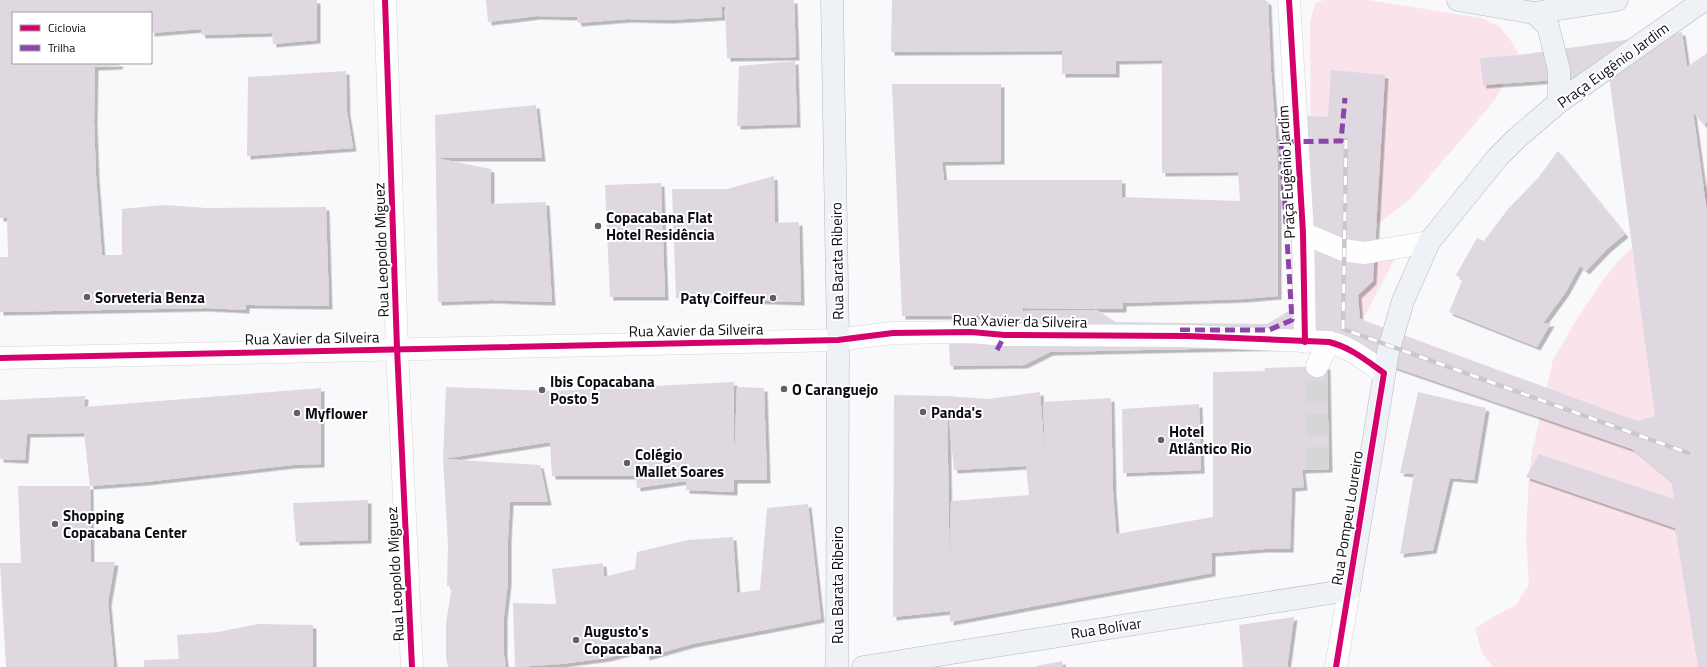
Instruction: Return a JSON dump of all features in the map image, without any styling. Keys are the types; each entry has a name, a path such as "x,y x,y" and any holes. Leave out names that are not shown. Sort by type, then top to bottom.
{"main road":[{"name":"Rua Barata Ribeiro","path":"832,0 838,340 837,667"},
{"path":"1458,0 1534,13 1616,0"},
{"name":"Praça Eugênio Jardim","path":"1384,373 1388,352 1403,302 1429,242 1497,158 1517,138 1559,102 1704,0"},
{"path":"1534,13 1548,26 1559,70 1559,102"},
{"name":"Rua Pompeu Loureiro","path":"1349,590 1384,373"},
{"name":"Rua Bolívar","path":"863,667 1349,590"}],"street":[{"name":"Rua Leopoldo Miguez","path":"384,0 397,348 412,667"},
{"name":"Praça Eugênio Jardim","path":"1289,0 1303,233 1305,342"},
{"name":"Praça Eugênio Jardim","path":"1303,233 1343,250 1364,253 1429,242"},
{"name":"Rua Xavier da Silveira","path":"0,358 397,348 838,340 893,333 971,332 1005,335 1187,336 1330,342 1354,353 1384,373"},
{"path":"1318,366 1330,342"},
{"name":"Rua Pompeu Loureiro","path":"1336,667 1349,590"}],"shaded area":[{"path":"1324,0 1368,0 1481,18 1499,26 1511,41 1519,55 1495,100 1411,198 1381,222 1370,228 1311,208 1310,22 1315,3"},
{"path":"1707,185 1707,667 1493,667 1482,653 1475,629 1494,616 1516,605 1529,584 1526,538 1529,476 1532,452 1553,360 1577,319 1618,261 1687,197"},
{"path":"1317,258 1395,258 1366,314 1352,324"}],"building":[{"path":"0,0 317,0 317,40 273,44 272,33 202,35 201,29 152,33 152,12 12,12 12,64 120,64 119,66 95,67 94,121 96,176 102,255 122,255 122,209 165,205 206,208 326,207 329,306 246,305 246,310 206,308 0,312 0,257 8,257 7,218 0,218"},
{"path":"486,0 794,0 796,57 727,58 725,6 721,7 722,17 669,20 628,19 578,23 577,17 537,16 488,22"},
{"path":"892,0 1265,0 1268,2 1271,72 1278,164 1278,296 1244,299 1123,303 1123,309 1095,309 1116,322 1267,324 1292,309 1289,115 1328,117 1331,70 1385,75 1373,281 1358,295 1360,319 1637,421 1655,416 1609,76 1483,85 1480,58 1519,55 1682,32 1687,67 1707,53 1707,122 1704,125 1693,112 1707,212 1707,667 1698,667 1675,528 1526,477 1539,454 1674,499 1671,481 1632,449 1333,346 1050,352 1024,365 950,366 948,321 985,322 986,316 902,316 892,84 1001,84 1001,161 942,162 944,180 1122,180 1122,197 1240,201 1238,172 1162,173 1162,60 1116,61 1116,74 1062,74 1062,51 891,52","holes":["1023,308 1095,309 1023,311"]},
{"path":"795,61 797,124 737,126 739,66"},
{"path":"346,71 347,112 353,148 247,156 248,77"},
{"path":"536,105 542,158 436,158 491,169 491,204 546,202 552,302 491,300 438,302 435,115"},
{"path":"1558,151 1625,234 1607,249 1586,271 1580,266 1565,293 1543,323 1551,323 1537,347 1449,312 1463,279 1456,275 1477,238 1484,241 1508,209 1538,178"},
{"path":"774,176 775,223 799,222 801,302 676,298 672,189 727,189"},
{"path":"661,183 665,297 610,297 605,185"},
{"path":"1327,366 1329,469 1302,470 1304,487 1292,488 1290,549 1264,549 1212,553 1212,573 950,622 950,611 893,617 894,395 947,396 988,399 1040,392 1046,470 1043,402 1111,398 1113,492 1119,570 1117,534 1213,517 1213,372 1265,371 1265,368","holes":["947,400 954,470 1026,466 1029,495 951,501 950,590"]},
{"path":"734,382 734,466 737,387 764,388 767,480 734,480 734,492 686,490 686,481 637,488 636,476 552,476 550,442 443,459 446,387 552,391"},
{"path":"321,388 321,464 292,465 145,482 90,486 84,433 27,434 25,460 0,459 0,400 85,396 84,407"},
{"path":"1418,392 1486,408 1474,480 1450,478 1433,550 1400,554 1414,474 1400,473"},
{"name":"Hotel Atlântico Rio","path":"1199,404 1201,470 1123,473 1122,409"},
{"path":"443,459 540,465 548,502 510,502 508,582 504,616 504,655 506,667 448,667 446,658 446,623 452,586 447,586 448,545"},
{"path":"18,486 90,486 91,562 115,562 108,602 114,667 6,667 0,563 21,563"},
{"path":"368,500 368,540 296,542 293,503"},
{"path":"808,504 821,619 692,644 646,657 645,648 607,658 561,664 515,667 513,603 556,604 552,569 603,563 604,577 635,569 637,552 688,540 733,537 737,593 760,590 767,508"},
{"path":"1294,617 1287,667 1243,667 1239,625"},
{"path":"258,624 313,625 313,667 144,667 144,660 179,659 177,635 218,632"},
{"path":"1062,661 1063,667 1037,667 1037,666"}],"tunnel":[{"path":"1317,366 1317,469"}],"railway":[{"path":"1346,140 1343,329 1688,453"}],"marked path":[{"path":"1180,330 1269,330 1292,320 1281,142 1341,141 1345,98"},
{"path":"997,350 1006,333"}],"cycle path":[{"path":"385,0 397,348 412,667"},
{"path":"1289,0 1303,233 1305,342"},
{"path":"0,358 838,340 893,333 971,332 1005,335 1187,336 1329,342 1344,347 1365,359 1384,373 1336,667"}],"place":[{"name":"Copacabana Flat Hotel Residência","path":"598,226"},
{"name":"Sorveteria Benza","path":"87,297"},
{"name":"Paty Coiffeur","path":"773,298"},
{"name":"O Caranguejo","path":"784,389"},
{"name":"Ibis Copacabana Posto 5","path":"542,390"},
{"name":"Panda's","path":"923,412"},
{"name":"Myflower","path":"297,413"},
{"name":"Hotel Atlântico Rio","path":"1161,440"},
{"name":"Colégio Mallet Soares","path":"627,463"},
{"name":"Shopping Copacabana Center","path":"55,524"},
{"name":"Augusto's Copacabana","path":"576,640"}]}
